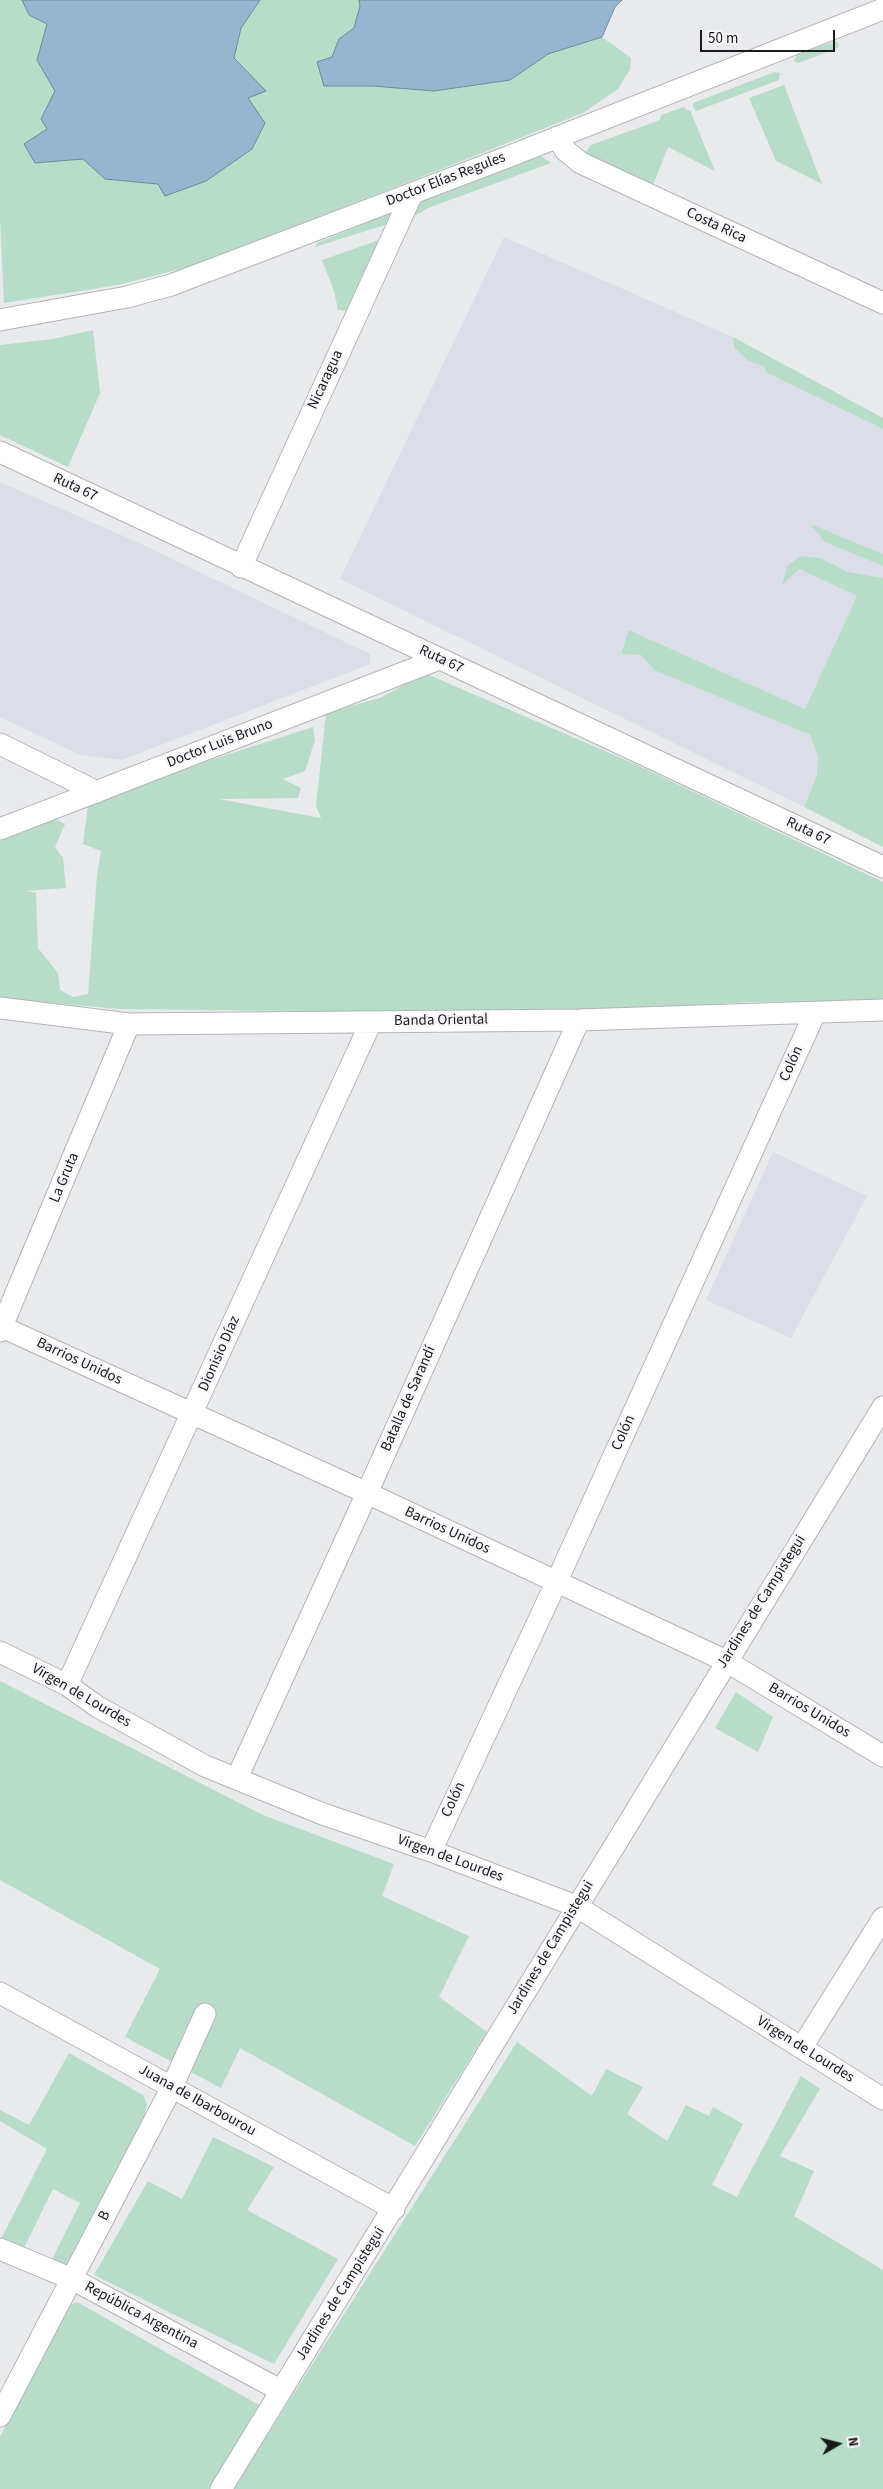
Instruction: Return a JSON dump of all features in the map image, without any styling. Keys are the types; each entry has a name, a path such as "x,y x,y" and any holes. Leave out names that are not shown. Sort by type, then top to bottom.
{"street":[{"name":"Doctor Elías Regules","path":"0,320 127,297 171,285 412,194 883,9"},
{"name":"Costa Rica","path":"557,137 566,151 581,163 883,303"},
{"name":"Nicaragua","path":"241,567 412,194"},
{"name":"Ruta 67","path":"0,452 241,567 883,867"},
{"name":"Doctor Luis Bruno","path":"0,830 440,659"},
{"path":"0,744 97,792"},
{"name":"Banda Oriental","path":"0,1008 130,1024 578,1020 883,1010"},
{"name":"Colón","path":"431,1851 556,1583 814,1013"},
{"name":"Batalla de Sarandí","path":"237,1778 367,1493 578,1020"},
{"name":"Dionisio Díaz","path":"67,1685 193,1414 371,1022"},
{"name":"La Gruta","path":"1,1328 130,1024"},
{"name":"Barrios Unidos","path":"1,1328 367,1493 726,1661 883,1756"},
{"name":"Jardines de Campistegui","path":"221,2489 883,1407"},
{"name":"Virgen de Lourdes","path":"0,1652 67,1685 98,1707 205,1766 323,1814 431,1851 576,1906 883,2099"},
{"path":"802,2047 883,1918"},
{"name":"Juana de Ibarbourou","path":"0,1993 394,2209"},
{"name":"B","path":"0,2416 172,2087 205,2014"},
{"name":"República Argentina","path":"0,2249 72,2279 280,2390"}],"shaded area":[{"path":"504,237 733,337 734,347 747,360 764,367 767,373 883,429 883,554 811,525 858,555 883,566 883,578 848,572 820,558 799,569 857,596 805,709 630,630 621,654 641,655 654,670 810,735 818,756 817,775 804,807 340,579"},
{"path":"0,482 135,541 370,654 370,664 122,760 80,755 0,717"},
{"path":"773,1152 867,1196 791,1338 706,1300"}],"green space":[{"path":"0,0 22,0 29,15 47,24 37,60 56,91 41,119 105,179 159,184 247,98 265,91 234,58 241,28 260,0 359,0 360,6 354,28 339,39 324,86 373,86 434,91 510,80 548,54 602,37 631,58 630,69 618,89 583,113 192,266 118,285 4,303 0,218"},
{"path":"836,41 839,44 838,48 798,63 794,61 797,54"},
{"path":"775,72 780,73 779,80 696,111 693,107 693,103"},
{"path":"784,85 822,184 776,161 749,98"},
{"path":"684,107 690,110 715,171 668,147 652,188 586,158 585,153 591,145 660,120 661,115"},
{"path":"541,156 551,163 428,208 413,217 411,215 424,199"},
{"path":"390,213 393,216 388,224 315,247 317,243"},
{"path":"382,239 349,311 338,310 334,291 322,260"},
{"path":"93,330 100,393 68,467 0,435 0,345 53,339"},
{"path":"733,337 883,418 883,429 767,373 764,367 747,360 734,347"},
{"path":"810,524 883,554 883,566 825,542"},
{"path":"801,556 820,558 848,572 883,578 883,847 804,807 817,775 818,756 810,735 654,670 641,655 621,654 629,630 805,709 857,596 799,569 782,585 788,565"},
{"path":"422,675 429,675 635,764 883,882 883,1001 749,1002 568,1014 118,1009 0,998 0,838 54,818 65,824 55,847 63,858 66,888 26,891 36,893 38,948 58,973 60,990 73,997 88,994 97,876 101,851 83,844 88,806 192,766 313,727 315,740 305,771 283,779 301,788 298,798 219,799 321,818 316,806 326,713 380,698"},
{"path":"0,1681 263,1815 394,1864 382,1896 469,1936 439,1997 487,2032 415,2146 240,2048 221,2088 125,2037 160,1969 0,1880"},
{"path":"736,1692 773,1717 758,1752 715,1728"},
{"path":"517,2042 592,2096 606,2069 643,2087 627,2114 667,2141 686,2105 709,2116 713,2107 743,2124 712,2185 737,2197 801,2076 820,2089 780,2156 814,2171 794,2216 883,2270 883,2489 233,2489"},
{"path":"69,2053 143,2095 147,2104 144,2117 68,2266 47,2269 80,2203 53,2189 20,2256 0,2241 47,2149 0,2121 0,2110 29,2125"},
{"path":"213,2137 274,2167 247,2210 338,2259 274,2364 94,2275 148,2181 182,2199"},
{"path":"77,2302 259,2405 209,2489 0,2489 0,2437 68,2306"}],"water":[{"path":"22,0 260,0 241,28 234,58 266,91 248,98 265,123 252,149 206,181 165,196 158,184 105,179 83,159 35,163 24,144 47,129 41,119 55,91 37,60 47,24 29,15"},
{"path":"359,0 622,0 615,7 602,37 548,54 510,80 434,91 373,86 324,86 317,62 332,57 339,39 354,28 360,6"}]}
